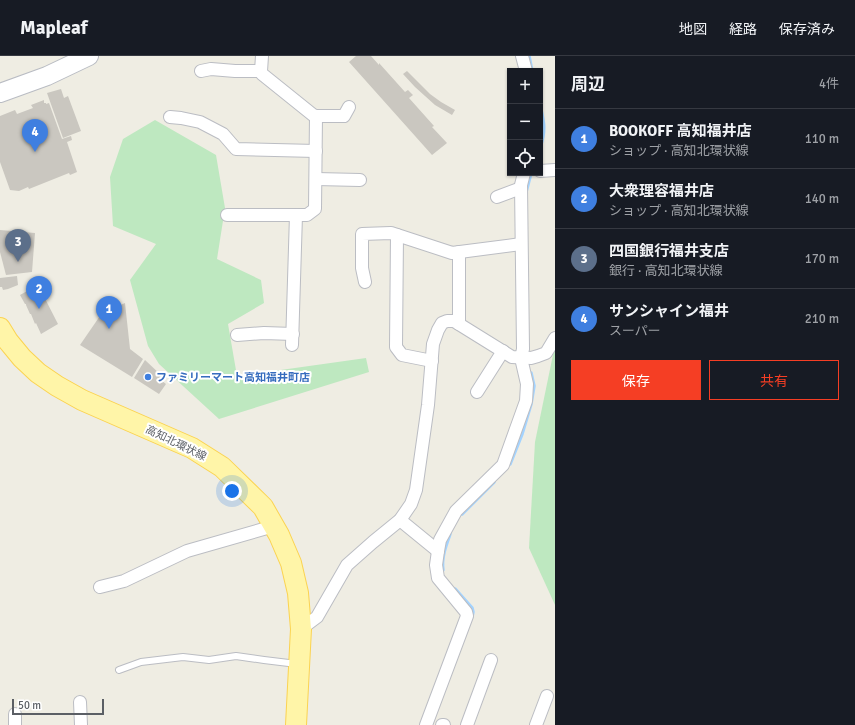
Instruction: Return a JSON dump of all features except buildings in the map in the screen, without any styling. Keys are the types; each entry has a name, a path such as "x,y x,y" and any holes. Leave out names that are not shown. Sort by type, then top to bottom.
{"main road":[{"name":"高知北環状線","path":"0,328 8,341 22,358 38,373 57,386 82,400 192,448 222,467 263,507 279,535 291,563 298,593 301,629 296,725"}],"street":[{"path":"0,93 47,76 89,56"},
{"path":"262,56 262,74 313,115 344,116 349,107"},
{"path":"522,56 525,68"},
{"path":"201,71 210,69 261,71"},
{"path":"228,215 306,215 315,209 316,116"},
{"path":"170,117 200,122 223,134 236,149 316,151"},
{"path":"543,171 555,170"},
{"path":"426,725 467,616 466,612 438,578 436,565 440,540 456,511 503,465 526,401 527,384 521,358 523,349 521,188 523,176"},
{"path":"316,179 360,180"},
{"path":"497,197 521,188"},
{"path":"237,335 274,332 292,339 296,215"},
{"path":"365,282 362,268 362,234 391,233 452,253 521,244"},
{"path":"397,235 396,348 402,355 432,361"},
{"path":"459,252 459,324"},
{"path":"301,629 317,617 348,565 400,520 411,504 416,490 428,406 433,344 442,323 446,320 454,321 512,357 521,358 531,358 546,353 555,338 555,327"},
{"path":"477,392 503,351"},
{"path":"400,520 438,551"},
{"path":"100,587 124,581 186,551 274,526"},
{"path":"467,725 491,660"},
{"path":"536,725 547,696"},
{"path":"80,702 81,725"}],"lane":[{"path":"120,670 141,662 183,658 209,660 236,656 299,664"}],"green space":[{"path":"155,120 216,155 225,208 217,259 261,280 264,303 228,324 237,376 366,358 369,372 219,419 159,364 148,346 130,280 156,244 113,226 110,177 123,139"},
{"path":"555,345 555,605 529,548 535,442"}],"waterway":[{"path":"529,56 531,68"},
{"path":"543,117 543,136"},
{"path":"526,192 530,176"},
{"path":"510,464 522,434 531,404 534,386 531,373"},
{"path":"462,514 494,482"},
{"path":"443,570 443,556 450,534"},
{"path":"455,589 472,608 472,617"}],"place":[{"name":"サンシャイン福井","path":"35,152"},
{"name":"四国銀行福井支店","path":"18,262"},
{"name":"大衆理容福井店","path":"39,309"},
{"name":"BOOKOFF 高知福井店","path":"109,329"},
{"name":"ファミリーマート高知福井町店","path":"148,377"}]}
